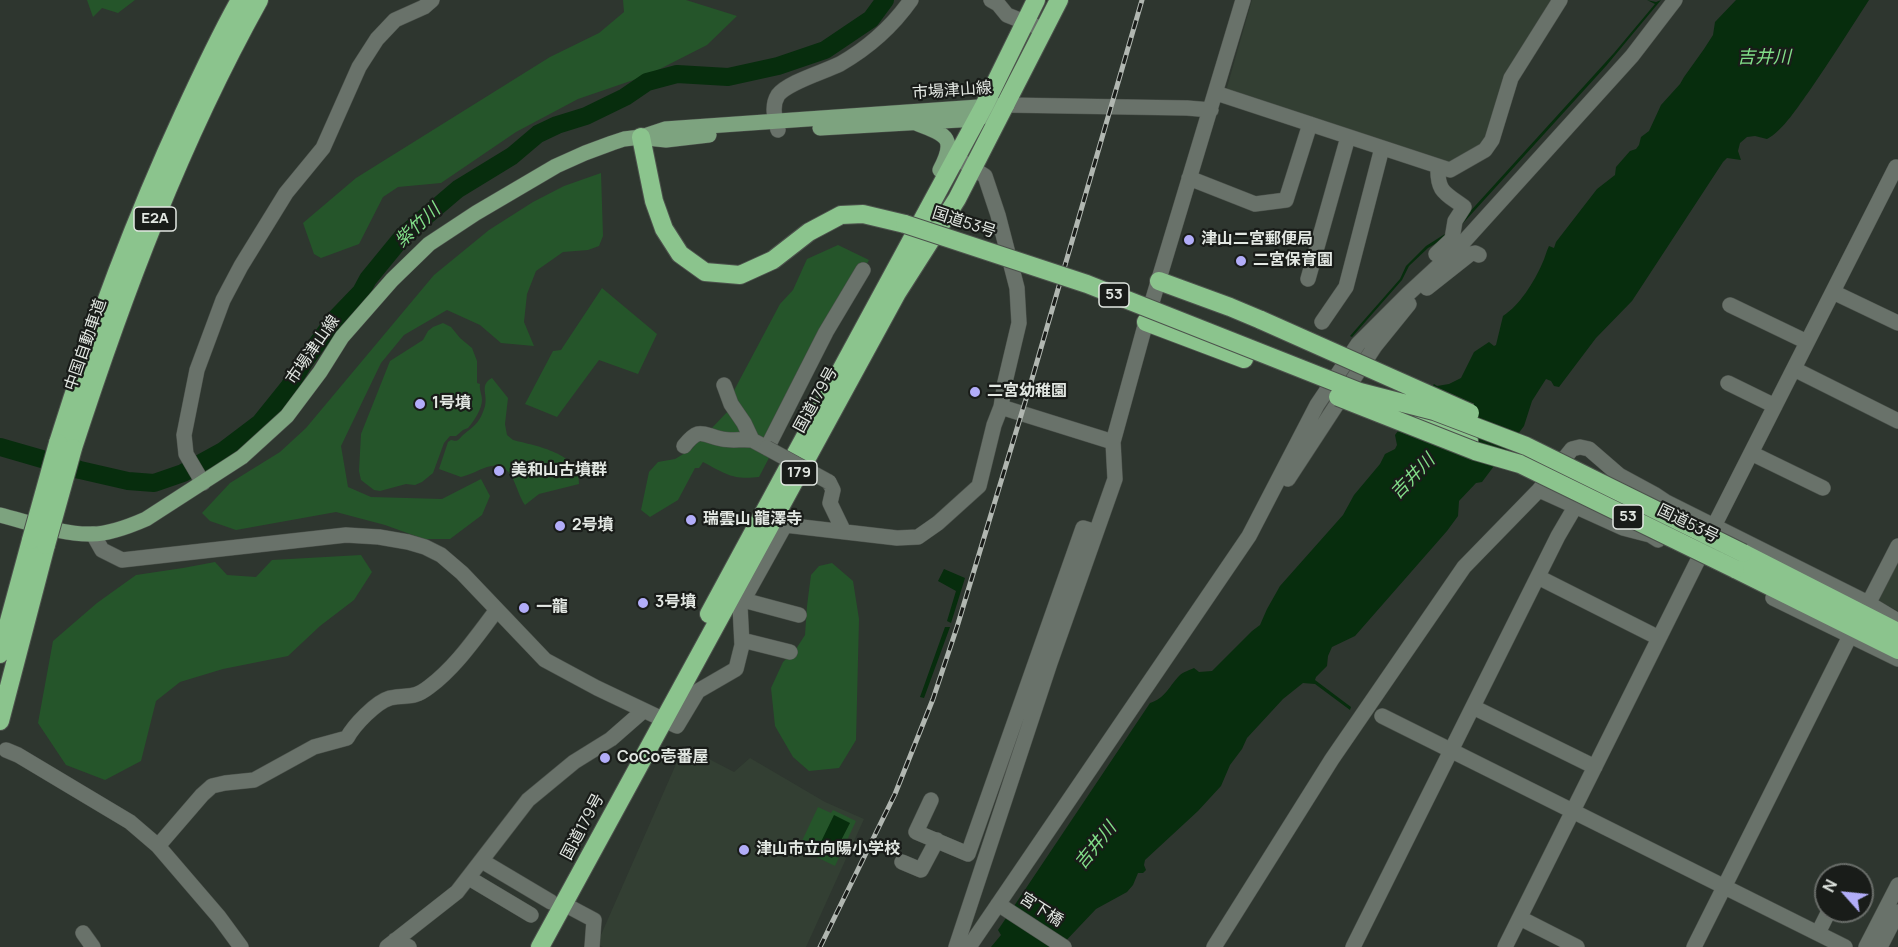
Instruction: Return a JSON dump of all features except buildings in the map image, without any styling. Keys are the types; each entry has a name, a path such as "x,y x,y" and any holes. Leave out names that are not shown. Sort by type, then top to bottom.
{"highway":[{"name":"中国自動車道","path":"0,654 38,542 93,334 138,218 196,85 240,0"},
{"name":"中国自動車道","path":"65,446 152,225 184,151 216,82 259,0"},
{"name":"国道179号","path":"773,521 927,210 981,112 1036,0"},
{"name":"国道179号","path":"540,947 557,903 654,716 773,521 897,293 957,199 1059,0"},
{"name":"国道53号","path":"641,137 654,201 664,229 680,254 705,272 741,275 773,260 809,232 841,215 862,214 904,224 1087,285 1360,392 1739,561 1766,566 1799,590 1846,614 1851,619 1898,633"},
{"path":"1159,281 1230,307 1468,412 1526,446"},
{"path":"1146,322 1475,451 1520,465"},
{"name":"国道53号","path":"1360,392 1434,411 1526,446 1739,561 1859,621 1898,650"},
{"name":"中国自動車道","path":"0,721 38,542"},
{"path":"1859,621 1866,629 1898,645"},
{"name":"国道179号","path":"527,947 557,903"}],"main road":[{"name":"市場津山線","path":"0,515 71,532 93,534 129,526 146,519 200,478 242,457 287,416 320,372 342,337 392,280 429,244 476,213 556,166 585,153 624,139 641,137 665,129 914,123 981,112 1006,105"},
{"name":"市場津山線","path":"777,126 981,112"},
{"path":"914,123 941,133 949,147 948,156 933,184 927,210"}],"street":[{"path":"200,478 186,454 184,435 197,370 223,300 286,193 323,148 359,67 377,39 395,20 432,0"},
{"path":"777,126 774,105 778,95 785,88 839,64 863,49 881,36 911,0"},
{"path":"991,0 998,4 1007,15 1045,30"},
{"path":"931,800 916,831 968,854 984,807 1096,532 1115,479 1113,442 1146,322 1243,0"},
{"path":"1216,93 1450,170 1485,150 1492,140 1511,78 1560,0"},
{"path":"967,947 1249,536 1317,405 1358,344 1459,247 1632,56 1676,0"},
{"path":"1006,105 1187,108 1211,111"},
{"path":"1189,178 1255,204 1286,200 1310,124"},
{"path":"1308,279 1348,137"},
{"path":"1322,321 1346,286 1382,148"},
{"path":"93,534 102,550 122,560 346,535 379,537 425,547 441,555 462,573 545,660 677,726 698,691 736,669 742,640 740,606 773,521 897,538 918,537 938,523 980,486 994,424 1001,406 1019,323 1017,288 985,176 955,158"},
{"path":"1413,299 1421,282 1419,274 1421,268 1452,239 1455,221 1464,207 1442,191 1439,186 1438,167"},
{"path":"1714,526 1896,167"},
{"path":"1268,501 1281,490 1375,346 1413,299 1470,254 1479,255"},
{"path":"767,448 826,332 863,270"},
{"path":"1833,292 1898,323"},
{"path":"1730,305 1807,342"},
{"path":"1794,369 1898,421"},
{"path":"1728,383 1775,406"},
{"path":"724,385 731,404 752,440"},
{"path":"1001,406 1113,442"},
{"path":"684,446 693,435 697,434 724,440 752,440 767,448 829,482 833,490 830,502 844,532"},
{"path":"1214,947 1332,759 1464,567 1539,490 1572,449 1580,447 1589,449 1619,475 1714,526 1859,621 1898,659"},
{"path":"1751,453 1823,488"},
{"path":"1539,490 1623,528 1650,535 1698,560 1859,621 1898,621"},
{"path":"1650,535 1666,502"},
{"path":"1353,947 1575,507"},
{"path":"1694,947 1898,546"},
{"path":"1505,947 1698,560"},
{"path":"1538,577 1659,638"},
{"path":"743,600 799,615"},
{"path":"158,846 201,795 212,786 254,780 314,747 347,738 361,718 388,698 413,697 428,689 447,672 496,611"},
{"path":"742,640 790,652"},
{"path":"956,947 999,814 1043,661"},
{"path":"1473,706 1595,767"},
{"path":"397,945 469,878 528,800 574,762 654,716"},
{"path":"1382,716 1845,947"},
{"path":"6,750 130,822 158,846 219,917 241,947"},
{"path":"984,807 999,814"},
{"path":"902,862 921,870 937,840"},
{"path":"482,861 557,903 594,920 592,947"},
{"path":"469,878 531,915"},
{"path":"1866,947 1898,885"},
{"name":"宮下橋","path":"998,904 1064,947"},
{"path":"1880,947 1898,912"},
{"path":"1520,918 1577,947"},
{"path":"1818,933 1823,923"},
{"path":"82,933 93,947"}],"shaded area":[{"path":"87,0 135,0 118,13 102,8 93,17"},
{"path":"623,0 686,0 737,16 707,45 648,75 578,99 516,132 441,183 398,187 383,197 359,244 321,258 314,254 303,223 356,178 550,57 599,33 624,12"},
{"path":"1252,0 1556,0 1490,139 1448,167 1226,91"},
{"path":"601,173 603,236 599,246 588,250 563,252 536,271 527,294 524,322 534,346 501,343 480,325 447,310 404,335 381,363 341,446 348,487 371,497 442,499 481,479 490,496 482,515 450,539 424,539 385,525 336,512 236,530 210,521 202,513 230,483 280,452 306,428 434,275 489,230 533,202 564,186"},
{"path":"838,245 869,260 765,445 730,398 780,304 793,290 807,259"},
{"path":"602,288 657,334 638,374 599,360 557,417 525,404 553,351 561,350"},
{"path":"443,323 451,327 472,348 477,361 477,383 480,384 482,404 468,428 456,436 450,436 444,443 433,473 422,482 380,491 374,490 361,480 359,471 361,434 390,361 423,340 433,327"},
{"path":"492,378 508,398 505,424 507,435 513,440 545,448 565,458 578,473 579,484 539,494 525,505 512,477 503,467 487,467 461,477 439,469 448,442 459,439 476,424 481,416 486,402 485,387"},
{"path":"729,410 745,436 710,430"},
{"path":"700,439 749,443 770,456 759,477 750,478 735,477 703,462 699,468 695,468 678,500 650,517 641,510 649,472 658,462 675,459 692,449"},
{"path":"361,555 372,572 354,600 320,626 288,656 223,669 180,682 156,701 141,761 105,780 66,765 38,723 53,641 97,603 136,575 215,562 227,575 256,577 272,560"},
{"path":"1898,557 1898,611 1876,600"},
{"path":"832,563 853,581 859,619 856,740 839,768 809,771 793,757 775,726 771,688 783,662 796,649 805,635 811,575 819,566"},
{"name":"津山市立向陽小学校","path":"684,746 734,772 750,758 825,802 864,819 806,947 603,947 597,944"},
{"path":"818,807 831,813 833,810 856,821 835,866 808,853 811,847 801,843"}],"water":[{"path":"1647,0 1656,2 1661,0 1606,66 1455,232 1428,248 1409,266 1402,280 1352,337 1350,336 1400,279 1406,266 1426,246 1456,227 1614,53 1655,4"},
{"name":"吉井川","path":"1736,0 1869,0 1785,124 1767,139 1747,137 1740,143 1738,151 1741,160 1727,158 1723,162 1632,301 1596,338 1559,387 1546,379 1532,401 1524,426 1482,482 1476,483 1459,501 1458,516 1447,531 1355,636 1332,647 1327,666 1315,680 1351,707 1350,710 1315,684 1303,683 1283,699 1247,738 1230,765 1221,786 1198,811 1145,860 1146,870 1138,873 1127,892 1096,909 1060,947 991,947 1001,935 998,930 1150,703 1164,695 1183,673 1194,668 1199,672 1212,671 1260,625 1280,586 1343,515 1354,495 1380,464 1385,454 1395,449 1397,445 1395,435 1434,384 1437,386 1449,384 1461,378 1474,352 1489,342 1496,345 1503,316 1515,306 1531,285 1549,246 1554,248 1556,242 1597,189 1615,175 1616,167 1630,151 1636,149 1641,137 1649,131 1661,105 1680,84 1713,35 1715,22"},
{"path":"944,569 965,578 951,623 947,621 956,591 938,581"},
{"path":"945,627 950,627 924,698 920,697"},
{"path":"834,815 850,823 832,858 817,850"}],"waterway":[{"name":"紫竹川","path":"0,447 128,481 154,483 183,473 223,451 260,423 289,387 335,319 361,292 368,279 404,235 458,189 512,156 538,134 586,116 625,97 647,82 677,74 728,77 778,66 825,50 871,19 885,0"}],"railway":[{"path":"820,947 895,794 933,699 1032,379 1142,0"}],"place":[{"name":"津山二宮郵便局","path":"1189,240"},
{"name":"二宮保育園","path":"1241,261"},
{"name":"二宮幼稚園","path":"975,392"},
{"name":"1号墳","path":"420,404"},
{"name":"美和山古墳群","path":"499,471"},
{"name":"瑞雲山 龍澤寺","path":"691,520"},
{"name":"2号墳","path":"560,526"},
{"name":"3号墳","path":"643,603"},
{"name":"一龍","path":"524,608"},
{"name":"CoCo壱番屋","path":"605,758"},
{"name":"津山市立向陽小学校","path":"744,850"}]}
